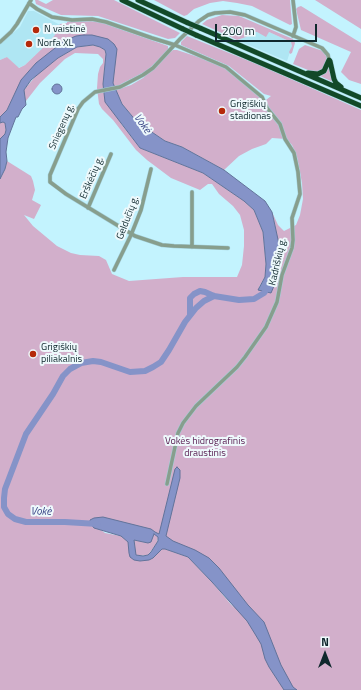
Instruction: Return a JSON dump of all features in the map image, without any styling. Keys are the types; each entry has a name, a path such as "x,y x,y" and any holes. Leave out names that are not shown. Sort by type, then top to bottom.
{"highway":[{"path":"122,0 196,35 361,106"},
{"path":"138,0 361,98"},
{"path":"237,44 244,41"},
{"path":"300,72 310,74 321,73 326,69 329,60"},
{"path":"329,60 336,83 346,91"}],"street":[{"path":"293,0 296,27 293,36"},
{"path":"0,42 17,24 30,1"},
{"name":"Kadriškių g.","path":"30,1 37,9 52,17 72,20 100,20 175,45 226,67 262,97 267,108 280,124 285,139 294,153 298,172 300,194 292,218 292,248 282,275 280,293 273,313 266,327 237,367 188,416 178,433 167,484"},
{"name":"Sniegenų g.","path":"228,248 162,245 131,235 52,184 50,175 78,109 87,97 98,91 120,87 143,75 153,68 203,18 208,15 222,12 245,15 322,48 328,55 329,60"},
{"name":"Erškėčių g.","path":"88,208 111,154"},
{"name":"Geldučių g.","path":"114,270 141,210 151,169"},
{"path":"192,192 192,247"}],"shaded area":[{"path":"28,11 34,11 62,26 50,41 25,65 18,68 7,57 0,60 0,44 20,27"},
{"path":"251,32 257,32 264,35 269,32 291,42 292,46 287,61 237,40 246,37"},
{"path":"92,35 108,39 114,44 117,49 113,83 122,104 137,122 165,141 182,147 224,170 265,201 272,212 279,244 279,263 271,293 258,290 265,277 266,264 263,232 254,210 244,201 203,173 140,148 105,102 103,84 106,54 105,50 100,47 93,45 77,47 58,58 31,80 24,90 26,105 18,117 16,117 8,138 6,152 7,161 0,179 0,139 5,134 6,130 5,123 0,123 0,117 7,110 21,80 36,63 64,41 76,36"},
{"path":"55,84 59,84 62,89 59,94 55,94 52,91 52,87"},
{"path":"177,467 180,470 180,478 166,536 173,541 195,550 209,558 219,568 248,605 264,622 281,665 293,687 297,690 284,690 269,667 261,644 247,621 188,557 162,549 149,560 134,560 130,557 128,542 121,536 94,528 90,523 90,520 94,518 103,517 151,529 159,534 175,469","holes":["154,534 158,537 158,541 148,555 136,555 134,540 148,543 151,542"]}],"green space":[{"path":"35,0 46,4 53,0 114,0 180,33 175,38 168,39 98,16 61,15 36,4"},
{"path":"154,0 290,0 292,24 290,25 252,6 237,3 223,1 210,3 194,9 184,16"},
{"path":"315,0 361,0 361,29"},
{"path":"301,6 361,43 361,84 349,80 341,72 351,52 301,30 296,9"},
{"path":"222,15 239,16 293,39 295,43 292,53 290,54 289,52 292,46 291,42 269,32 266,37 257,32 251,32 246,37 237,40 202,24 207,20"},
{"name":"Vokės hidrografinis draustinis","path":"67,22 100,22 168,46 168,50 151,67 145,72 121,84 122,88 143,78 170,52 177,50 229,70 263,100 266,100 271,96 264,94 229,66 181,45 181,42 187,36 259,65 361,110 361,690 0,690 0,179 7,161 31,176 33,181 35,190 32,200 41,205 34,219 24,215 33,226 57,246 71,253 99,256 106,260 112,274 129,281 183,277 237,277 242,265 244,246 244,230 240,215 233,206 219,194 212,184 208,184 200,190 171,178 136,150 113,120 102,109 99,104 97,88 98,74 103,63 103,59 98,54 75,53 65,59 40,83 26,101 23,94 24,90 39,72 58,58 77,47 93,45 105,50 106,54 103,84 104,94 122,125 140,148 203,173 244,201 254,210 263,232 266,264 265,277 259,287 272,291 275,227 272,212 278,225 284,231 296,225 300,215 303,199 302,183 297,157 292,145 286,139 272,138 266,144 239,156 224,170 182,147 165,141 137,122 122,104 113,83 113,44 64,41 11,102 7,110 0,117 0,60 7,57 19,68 25,65 50,41 62,26 59,24","holes":["90,522 148,543 134,540 134,553 138,556 148,555 157,543 158,537 205,559 234,608 188,557 162,549 153,558 140,561 129,553 129,542 121,536 105,533"]},
{"path":"305,45 323,51 327,62 322,71 313,72 293,64 299,49"},
{"path":"330,66 333,82 320,76 326,72"},
{"path":"0,123 5,123 6,130 5,134 0,139"}],"waterway":[{"name":"Vokė","path":"190,315 190,298 200,291 214,296 239,300 254,299 264,293 269,286"},
{"name":"Vokė","path":"98,524 26,522 15,519 8,514 4,507 5,489 26,434 53,394 63,376 70,369 81,363 93,361 101,362 130,372 145,371 153,367 161,362 185,322 196,308 204,301 214,296"}],"place":[{"name":"N vaistinė","path":"36,30"},
{"name":"Norfa XL","path":"29,44"},
{"name":"Grigiškių stadionas","path":"222,111"},
{"name":"Grigiškių piliakalnis","path":"33,354"}]}
